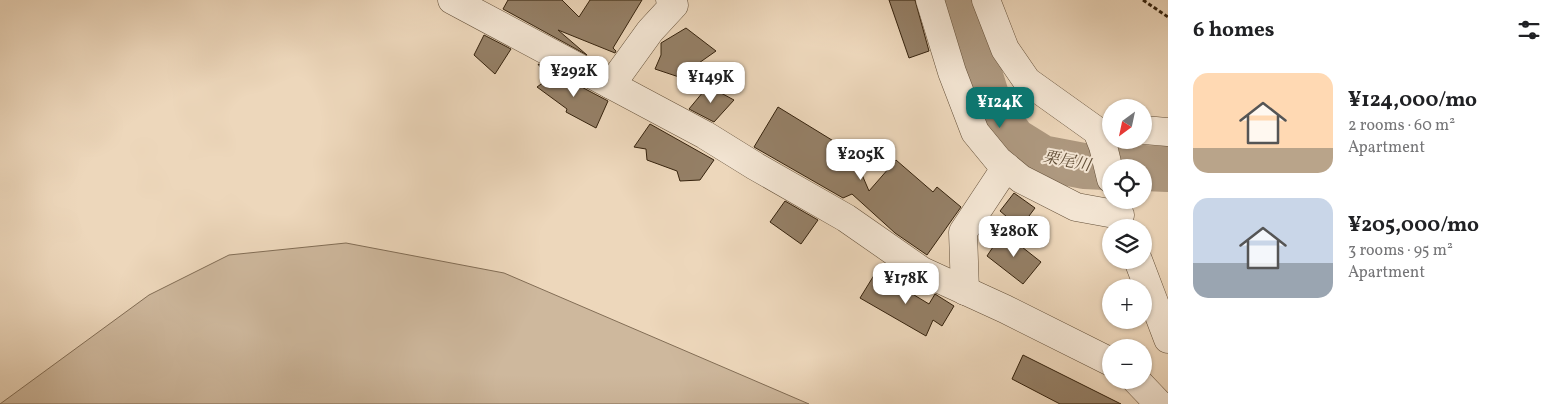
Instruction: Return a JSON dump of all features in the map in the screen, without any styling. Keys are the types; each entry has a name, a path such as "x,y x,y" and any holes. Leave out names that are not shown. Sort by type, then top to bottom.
{"street":[{"path":"452,0 705,135 846,218 922,271 1102,358"},
{"path":"611,85 650,31 674,5 670,0"},
{"path":"930,0 952,72 975,132 1006,167 1021,179 1076,207 1121,214"},
{"path":"986,0 1005,49 1027,81 1102,130"},
{"path":"1152,131 1168,132"},
{"path":"965,291 963,232 1006,167"},
{"path":"1141,269 1168,339"},
{"path":"1152,384 1168,393"},
{"path":"1145,389 1159,404"}],"path":[{"path":"1143,0 1168,17"}],"shaded area":[{"path":"346,243 504,273 809,404 0,404 149,295 229,255"}],"building":[{"path":"508,0 562,0 579,17 590,0 642,0 613,48 616,51 615,53 558,30 587,55 503,9"},
{"path":"889,0 915,0 929,51 909,58"},
{"path":"686,28 716,51 679,77 655,69 661,55 661,43"},
{"path":"484,35 511,49 495,74 474,55"},
{"path":"538,64 608,101 596,128 566,112 567,109 537,87 548,79"},
{"path":"708,86 734,100 714,122 689,109"},
{"path":"778,107 840,145 848,142 869,191 896,160 933,192 937,187 961,207 927,255 895,233 852,194 843,198 754,147"},
{"path":"650,124 714,160 700,180 680,181 677,171 647,160 646,149 634,147"},
{"path":"1014,193 1035,208 1020,228 1000,211"},
{"path":"785,201 818,220 801,244 770,222"},
{"path":"1003,232 1041,262 1023,284 987,256"},
{"path":"876,272 929,304 935,294 954,306 942,326 933,320 926,336 860,298"},
{"path":"1023,355 1121,404 1060,404 1012,379"}],"waterway":[{"name":"栗尾川","path":"956,0 990,108 1013,140 1042,158 1084,166 1102,167"},
{"name":"栗尾川","path":"1152,168 1168,169"}]}
